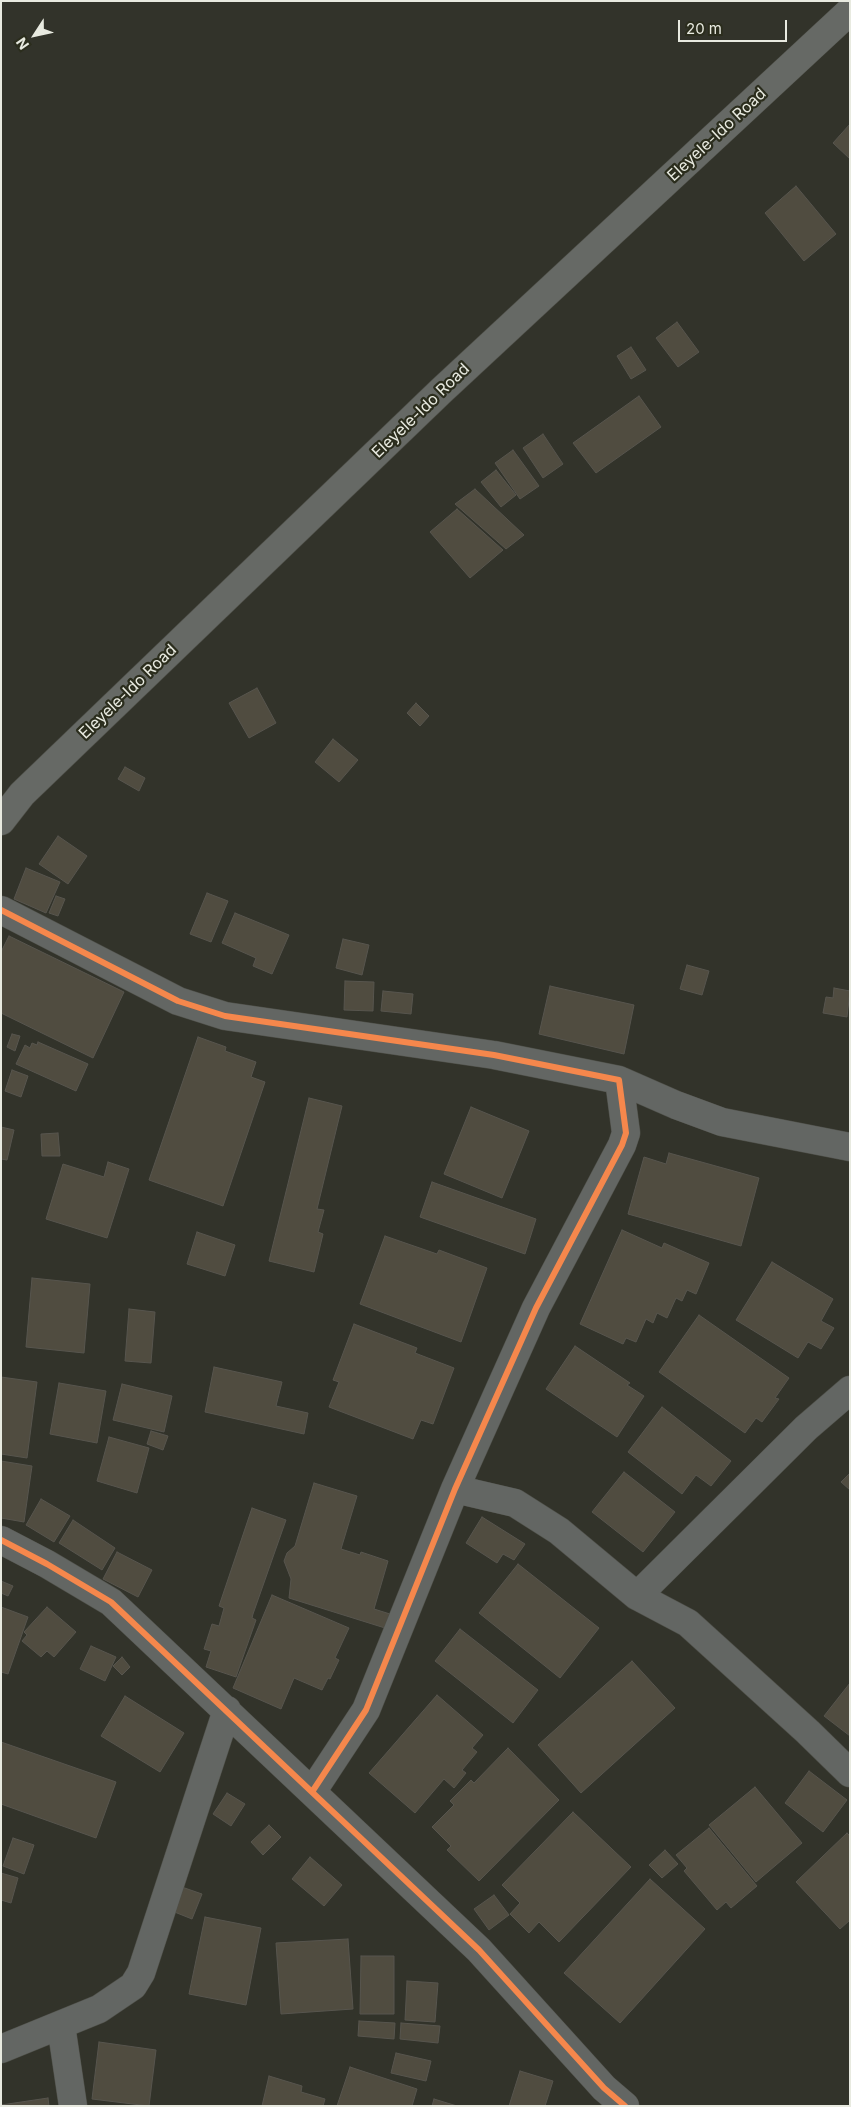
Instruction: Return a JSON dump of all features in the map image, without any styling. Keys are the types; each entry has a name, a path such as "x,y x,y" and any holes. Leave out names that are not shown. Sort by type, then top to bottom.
{"main road":[{"name":"Eleyele-Ido Road","path":"1,822 29,787 441,391 850,11"}],"street":[{"path":"1,910 178,1001 225,1016 494,1056 618,1080 722,1122 850,1147"},
{"path":"312,1792 366,1710 455,1489 536,1308 622,1145 626,1133 618,1080"},
{"path":"636,1596 806,1428 850,1390"},
{"path":"455,1489 514,1503 559,1531 636,1596 688,1623 808,1732 850,1773"},
{"path":"1,1540 47,1564 111,1602 479,1950 604,2088 625,2106"},
{"path":"1,2049 99,2009 120,1997 133,1986 141,1973 227,1710"},
{"path":"61,2025 73,2106"}],"building":[{"path":"850,124 850,159 833,143"},
{"path":"796,186 836,234 804,261 765,213"},
{"path":"677,322 699,352 678,367 656,338"},
{"path":"631,347 646,370 631,379 617,356"},
{"path":"639,396 661,427 596,473 573,443"},
{"path":"543,434 563,464 543,478 523,448"},
{"path":"513,450 539,486 520,499 495,463"},
{"path":"496,470 516,495 501,507 481,482"},
{"path":"475,489 524,535 506,549 455,504"},
{"path":"457,509 503,550 470,578 430,532"},
{"path":"257,688 276,723 249,738 229,703"},
{"path":"416,703 429,716 420,726 407,713"},
{"path":"333,739 358,760 339,782 315,762"},
{"path":"125,767 145,778 139,791 118,779"},
{"path":"58,836 87,856 68,884 39,864"},
{"path":"26,868 60,882 46,913 14,899"},
{"path":"207,893 228,901 211,942 190,934"},
{"path":"56,896 65,899 58,916 49,913"},
{"path":"235,913 289,935 272,974 253,966 256,958 222,943"},
{"path":"9,936 124,992 93,1058 1,1013 1,952"},
{"path":"343,939 369,945 362,975 336,968"},
{"path":"687,965 709,971 702,995 680,989"},
{"path":"345,981 374,982 373,1011 344,1010"},
{"path":"550,986 634,1005 624,1054 539,1034"},
{"path":"834,988 850,991 847,1017 823,1013 826,997 833,998"},
{"path":"383,991 413,994 411,1014 381,1011"},
{"path":"12,1034 20,1036 15,1051 7,1047"},
{"path":"198,1037 226,1047 225,1051 256,1062 251,1077 265,1082 223,1206 149,1180"},
{"path":"38,1042 88,1064 76,1091 16,1064 25,1045 30,1048 32,1043 37,1045"},
{"path":"12,1070 28,1076 21,1097 5,1091"},
{"path":"309,1098 342,1106 317,1209 324,1210 318,1232 323,1234 314,1272 269,1261"},
{"path":"471,1107 529,1131 502,1198 444,1174"},
{"path":"1,1127 14,1130 7,1160 1,1159"},
{"path":"58,1133 60,1156 42,1156 41,1134"},
{"path":"669,1153 759,1178 741,1246 628,1214 644,1157 666,1164"},
{"path":"108,1162 129,1169 107,1238 46,1219 63,1164 104,1177"},
{"path":"432,1182 536,1219 525,1254 420,1217"},
{"path":"622,1230 662,1248 664,1243 709,1263 696,1294 687,1290 682,1301 676,1298 667,1318 657,1313 653,1323 646,1319 636,1342 626,1338 623,1344 580,1324"},
{"path":"197,1232 235,1245 225,1276 187,1264"},
{"path":"385,1236 437,1254 439,1250 487,1268 461,1342 360,1304"},
{"path":"772,1262 833,1299 821,1321 834,1328 821,1349 808,1342 798,1358 736,1320"},
{"path":"32,1278 90,1284 84,1353 26,1347"},
{"path":"129,1309 155,1312 151,1363 125,1361"},
{"path":"699,1315 789,1378 775,1398 779,1399 762,1422 756,1418 745,1433 659,1372"},
{"path":"354,1324 417,1348 415,1353 454,1368 433,1424 421,1420 413,1439 329,1407 339,1382 333,1380"},
{"path":"575,1346 630,1383 627,1385 644,1396 617,1437 546,1389"},
{"path":"214,1367 282,1382 276,1406 308,1413 304,1434 205,1412"},
{"path":"1,1377 37,1382 27,1458 1,1454"},
{"path":"59,1383 106,1391 97,1443 50,1434"},
{"path":"122,1384 172,1396 164,1432 113,1420"},
{"path":"662,1407 731,1461 711,1486 696,1475 682,1494 628,1452"},
{"path":"151,1431 168,1436 163,1450 147,1444"},
{"path":"109,1437 149,1448 137,1493 97,1481"},
{"path":"1,1461 32,1466 24,1522 1,1518"},
{"path":"624,1472 675,1512 643,1552 592,1512"},
{"path":"850,1473 850,1490 841,1482"},
{"path":"314,1483 357,1496 341,1549 360,1555 361,1552 388,1561 374,1609 390,1614 385,1628 289,1598 291,1579 284,1561 287,1553 295,1546"},
{"path":"41,1499 70,1516 54,1542 26,1525"},
{"path":"252,1508 286,1520 253,1614 252,1618 256,1620 236,1677 206,1667 211,1651 204,1649 212,1624 219,1626 224,1608 219,1606"},
{"path":"482,1517 525,1544 514,1560 503,1554 497,1563 466,1543"},
{"path":"73,1520 115,1548 102,1570 59,1543"},
{"path":"117,1552 152,1570 138,1597 103,1579"},
{"path":"518,1564 599,1628 560,1678 479,1613"},
{"path":"1,1581 13,1586 8,1596 1,1593"},
{"path":"272,1595 349,1628 335,1658 339,1660 330,1679 328,1678 322,1690 294,1678 281,1709 233,1688"},
{"path":"1,1607 28,1617 8,1674 1,1672"},
{"path":"47,1607 76,1632 54,1657 47,1651 41,1657 22,1641 27,1635 24,1632"},
{"path":"460,1629 538,1690 513,1723 435,1661"},
{"path":"91,1646 116,1657 105,1681 80,1669"},
{"path":"122,1657 130,1667 122,1675 113,1666"},
{"path":"632,1661 675,1708 581,1793 538,1745"},
{"path":"850,1683 850,1736 824,1716"},
{"path":"437,1695 483,1735 472,1748 477,1752 462,1770 466,1773 454,1788 444,1779 415,1813 369,1773"},
{"path":"125,1696 184,1733 160,1772 101,1736"},
{"path":"1,1742 116,1782 96,1838 1,1804"},
{"path":"508,1748 559,1800 479,1881 447,1850 451,1846 432,1827 454,1805 450,1801 471,1780 474,1783"},
{"path":"809,1771 847,1800 823,1832 785,1803"},
{"path":"755,1787 802,1843 756,1882 709,1825"},
{"path":"227,1793 245,1804 231,1826 213,1814"},
{"path":"573,1812 631,1867 559,1942 539,1922 529,1933 510,1914 520,1903 502,1885"},
{"path":"269,1825 281,1837 263,1855 251,1842"},
{"path":"709,1828 757,1886 731,1908 726,1902 717,1910 684,1871 687,1868 676,1855"},
{"path":"847,1833 850,1836 850,1920 840,1929 796,1882"},
{"path":"13,1838 34,1845 24,1874 3,1866"},
{"path":"665,1850 678,1864 662,1878 649,1865"},
{"path":"310,1857 342,1885 324,1906 292,1879"},
{"path":"1,1873 18,1878 11,1903 1,1900"},
{"path":"650,1879 705,1929 620,2023 564,1973"},
{"path":"176,1885 202,1894 192,1919 167,1909"},
{"path":"494,1895 509,1915 489,1930 474,1909"},
{"path":"205,1917 261,1928 246,2005 189,1994"},
{"path":"348,1939 353,2009 281,2014 276,1943"},
{"path":"361,1956 394,1956 394,2014 360,2014"},
{"path":"407,1981 438,1983 435,2022 405,2020"},
{"path":"359,2021 395,2023 394,2039 358,2036"},
{"path":"401,2023 440,2026 438,2043 400,2039"},
{"path":"99,2042 156,2050 149,2106 92,2099"},
{"path":"396,2053 431,2061 426,2081 391,2073"},
{"path":"350,2067 417,2089 412,2106 337,2106"},
{"path":"520,2071 553,2081 545,2106 509,2106"},
{"path":"269,2076 302,2086 301,2092 325,2099 323,2106 262,2106"},
{"path":"48,2098 49,2106 1,2106 1,2105"},
{"path":"434,2099 457,2106 432,2106"}],"cycle path":[{"path":"1,910 178,1001 225,1016 494,1055 619,1080 626,1133 622,1145 536,1308 455,1489 366,1710 312,1792"},
{"path":"1,1540 47,1564 111,1602 479,1950 604,2088 625,2106"}]}
